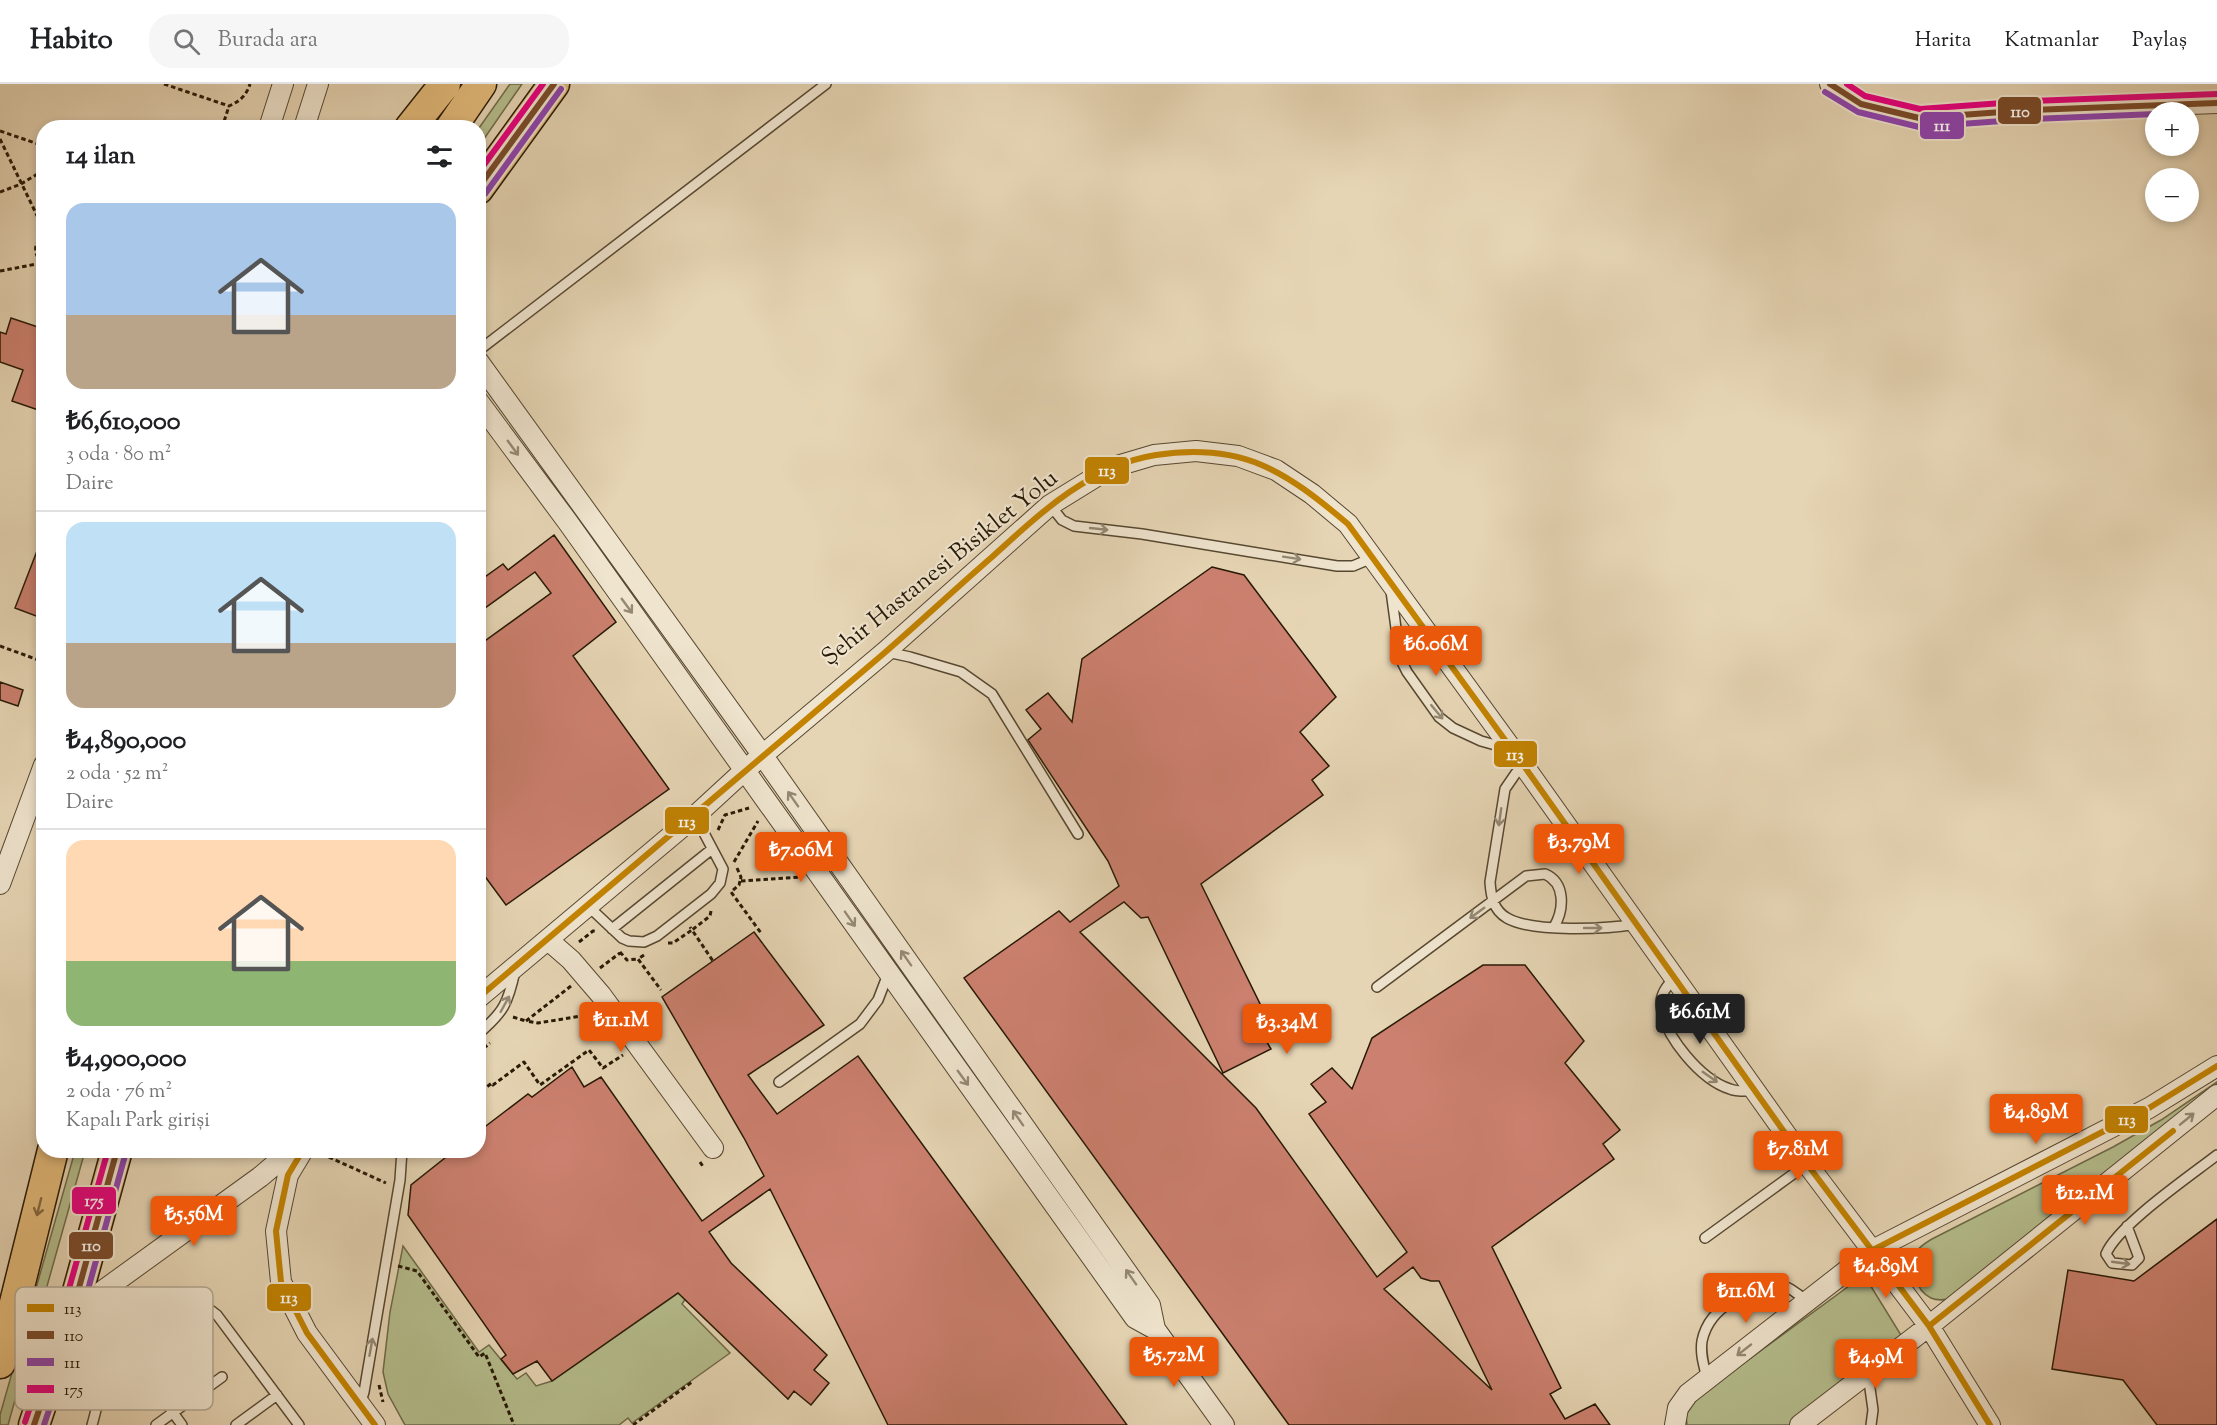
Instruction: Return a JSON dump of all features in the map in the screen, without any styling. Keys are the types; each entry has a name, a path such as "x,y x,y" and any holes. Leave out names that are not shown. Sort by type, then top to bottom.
{"main road":[{"path":"417,120 446,84"},
{"path":"456,120 481,84"},
{"path":"486,178 554,84"},
{"path":"19,1287 51,1158"},
{"path":"79,1287 115,1158"},
{"path":"0,1363 15,1301"},
{"path":"0,1348 12,1313"},
{"path":"34,1425 39,1410"}],"street":[{"path":"272,120 283,84"},
{"path":"307,120 318,84"},
{"path":"1830,84 1861,104 1919,118 2030,110 2217,103"},
{"path":"486,372 763,756 1150,1305 1155,1329"},
{"path":"486,412 745,770 888,974 1135,1317 1155,1329 1224,1425"},
{"path":"486,991 695,816 745,770 885,652 1050,505 1110,468 1154,455 1196,451 1238,456 1275,470 1312,494 1348,524 1808,1164 1929,1326 1989,1425"},
{"path":"0,884 36,787"},
{"path":"548,940 571,960 601,995 713,1148"},
{"path":"1675,1425 1677,1408 1707,1378 1873,1250 2149,1108 2217,1066"},
{"path":"1800,1425 1929,1326 2217,1095"},
{"path":"108,1287 282,1158"},
{"path":"311,1158 288,1175 276,1231 281,1282 307,1333 375,1425"}],"lane":[{"path":"486,345 826,84"},
{"path":"1050,505 1062,520 1074,526 1142,534 1338,566 1353,566 1372,558"},
{"path":"1390,582 1400,658 1407,672 1439,717 1453,728 1518,758 1503,798 1490,882 1492,901 1507,918 1531,925 1599,928 1637,924"},
{"path":"885,652 961,672 992,694 1078,834"},
{"path":"588,906 622,938 637,943 650,940 717,889 723,876 721,862 695,816"},
{"path":"612,929 712,849"},
{"path":"1377,987 1526,876 1540,873 1554,879 1562,898 1562,908 1554,927"},
{"path":"486,1027 497,1018 509,999 516,966"},
{"path":"779,1082 860,1024 878,1000 888,974"},
{"path":"1675,978 1663,992 1661,1005 1666,1024 1676,1042 1692,1063 1711,1079 1731,1090 1756,1091"},
{"path":"2127,1226 2217,1155"},
{"path":"360,1404 364,1392 398,1192 401,1158"},
{"path":"1705,1238 1808,1164"},
{"path":"1707,1378 1703,1362 1702,1341 1709,1322 1717,1312 1750,1287 1765,1283 1782,1285 1806,1301"},
{"path":"213,1311 299,1425"},
{"path":"1868,1372 1873,1410 1871,1425"},
{"path":"213,1384 222,1377"},
{"path":"236,1425 277,1395"},
{"path":"92,1425 96,1410"},
{"path":"171,1410 182,1425"},
{"path":"156,1425 177,1410"}],"path":[{"path":"164,84 229,106 239,101 247,93 250,84"},
{"path":"225,120 229,106"},
{"path":"0,131 36,143"},
{"path":"0,139 36,215"},
{"path":"0,192 36,175"},
{"path":"0,271 36,264"},
{"path":"0,646 36,659"},
{"path":"718,837 720,822 725,815 757,808"},
{"path":"734,863 758,822 759,816"},
{"path":"726,896 739,885 740,880 740,873 729,855"},
{"path":"740,880 770,880 805,876"},
{"path":"731,892 761,933"},
{"path":"661,943 673,944 710,916 712,907"},
{"path":"692,930 713,961"},
{"path":"596,971 620,953"},
{"path":"646,953 638,959 661,990"},
{"path":"526,1021 576,981"},
{"path":"516,1009 512,1017 538,1023 593,1015 598,1012"},
{"path":"486,1088 492,1083 494,1085 524,1062 540,1085 588,1050 603,1068 625,1054"},
{"path":"329,1158 390,1185 392,1179"},
{"path":"396,1266 417,1271 479,1357 485,1353 514,1425"},
{"path":"633,1425 692,1382"}],"green space":[{"path":"510,84 522,84 486,136 485,120"},
{"path":"2217,1082 2217,1089 1959,1297 1945,1300 1934,1299 1921,1290 1915,1277 1913,1263 1914,1256 1924,1244 2113,1147 2161,1120"},
{"path":"73,1158 83,1158 47,1287 36,1287"},
{"path":"403,1246 479,1352 489,1345 517,1379 526,1373 536,1386 552,1381 680,1292 686,1298 682,1304 730,1353 632,1423 628,1418 619,1425 405,1425 388,1394 383,1372 390,1312"},
{"path":"1864,1275 1904,1340 1789,1425 1687,1425 1686,1415 1696,1398"},
{"path":"15,1362 15,1400 8,1425 0,1425 0,1415"}],"building":[{"path":"11,318 36,326 36,409 12,401 23,370 0,362 0,332 6,334"},
{"path":"554,535 616,622 573,656 669,789 506,905 486,878 486,640 551,593 535,572 486,607 486,576 503,564 508,570"},
{"path":"36,554 36,616 15,608"},
{"path":"1212,567 1244,575 1336,697 1300,732 1329,766 1312,780 1323,795 1201,884 1270,1024 1260,1030 1271,1049 1223,1073 1148,917 1141,918 1124,902 1080,932 1256,1108 1377,1277 1407,1252 1309,1114 1326,1102 1311,1084 1332,1068 1352,1089 1372,1038 1483,965 1525,965 1584,1041 1565,1063 1620,1130 1603,1144 1614,1159 1492,1247 1561,1388 1550,1394 1565,1419 1595,1404 1610,1425 1289,1425 964,978 1059,911 1070,922 1119,886 1108,861 1028,740 1041,729 1026,710 1048,693 1072,722 1082,659","holes":["1413,1267 1421,1278 1439,1281 1492,1390 1384,1289"]},
{"path":"0,682 23,690 18,706 0,700"},
{"path":"754,932 824,1025 748,1075 777,1114 858,1056 1127,1425 888,1425 770,1189 709,1232 731,1263 827,1355 814,1370 829,1383 811,1405 794,1391 788,1399 678,1293 552,1381 537,1361 513,1374 501,1359 506,1355 408,1215 411,1185 445,1158 486,1158 486,1126 528,1094 532,1097 572,1067 584,1087 601,1077 702,1221 764,1176 662,997"},
{"path":"2217,1219 2217,1425 2157,1425 2123,1380 2052,1369 2068,1270 2134,1281"}],"transit line":[{"name":"175","path":"486,162 543,84"},
{"name":"110","path":"486,177 554,84"},
{"name":"110","path":"1830,84 1861,104 1919,118 2030,110 2217,103"},
{"name":"175","path":"1847,84 1865,96 1920,109 2030,101 2217,94"},
{"name":"111","path":"486,193 561,89"},
{"name":"111","path":"1825,92 1858,112 1919,127 2030,119 2145,114"},
{"name":"113","path":"486,991 882,655 1047,508 1088,480 1132,460 1187,452 1238,457 1283,475 1348,524 1524,766 1807,1164 1929,1326 1990,1425"},
{"name":"113","path":"1873,1250 2149,1108 2217,1066"},
{"name":"113","path":"1929,1326 2173,1131"},
{"name":"175","path":"69,1287 106,1158"},
{"name":"110","path":"79,1287 115,1158"},
{"name":"111","path":"89,1287 124,1158"},
{"name":"113","path":"298,1158 288,1175 276,1231 281,1282 307,1333 375,1425"},
{"name":"175","path":"25,1422 29,1410"},
{"name":"110","path":"34,1425 39,1410"},
{"name":"111","path":"44,1425 49,1410"}]}
